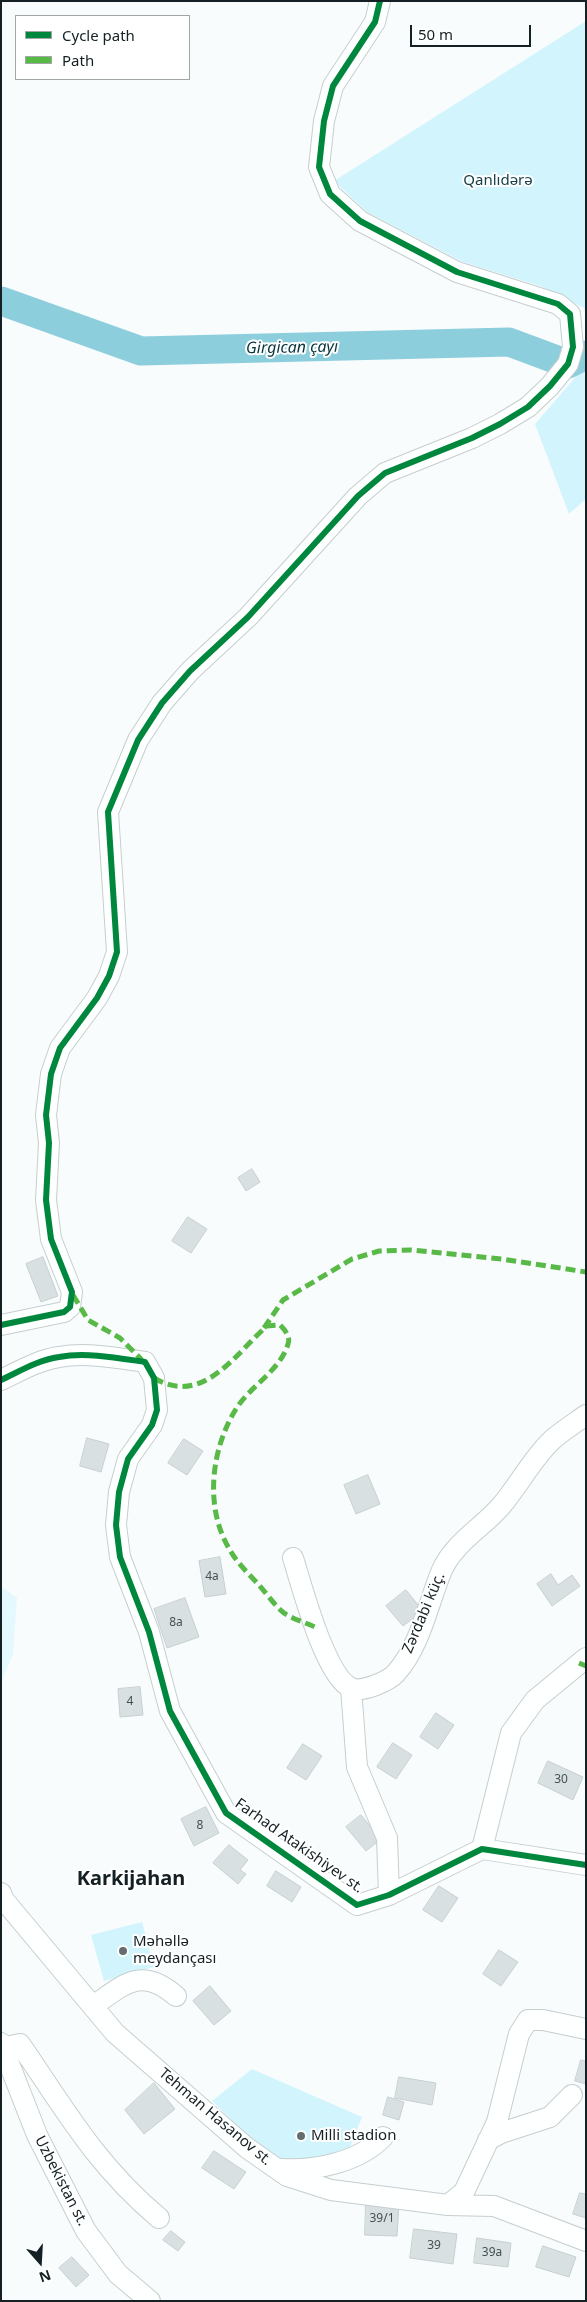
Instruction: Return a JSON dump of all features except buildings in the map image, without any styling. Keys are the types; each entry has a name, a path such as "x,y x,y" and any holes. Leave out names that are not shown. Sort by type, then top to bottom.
{"street":[{"path":"1,1325 64,1312 70,1307 72,1292 51,1240 47,1208 49,1143 46,1115 51,1074 60,1048 97,998 109,976 117,952 108,812 138,740 162,703 184,678 248,617 358,496 385,473 472,438 528,407 550,386 568,364 574,347 570,314 558,304 457,272 360,220 330,194 319,167 324,121 333,86 374,22 380,1"},
{"name":"Farhad Atakishiyev st.","path":"1,1380 34,1364 60,1357 128,1360 144,1362 150,1368 157,1392 157,1410 152,1425 128,1459 119,1492 116,1525 120,1557 149,1632 170,1711 226,1813 357,1905 389,1895 482,1849"},
{"name":"Zərdabi küç.","path":"351,1688 359,1689 376,1684 395,1674 409,1653 435,1595 442,1570 451,1555 501,1506 533,1461 552,1439 586,1415"},
{"path":"293,1558 320,1642 342,1680 351,1688 356,1767 387,1838 389,1895"},
{"path":"586,1658 535,1700 511,1733 482,1849 586,1864"},
{"name":"Tehman Hasanov st.","path":"1,1893 3,1899 115,2033 247,2148 287,2176 331,2190 448,2205 494,2206 586,2241"},
{"path":"93,2006 129,1981 144,1980 164,1985 176,1996"},
{"path":"448,2205 464,2192 497,2122 519,2034 528,2020 543,2020 586,2029"},
{"path":"3,2049 20,2044 70,2122 94,2153 114,2178 159,2218"},
{"name":"Uzbekistan st.","path":"3,2049 37,2135 86,2231 118,2274 150,2301"},
{"path":"488,2140 501,2133 550,2117 572,2095"},
{"path":"278,2169 295,2170 323,2166 352,2158 373,2148 384,2137"}],"shaded area":[{"path":"1,1586 17,1598 13,1654 1,1683"}],"green space":[{"name":"Qanlıdərə","path":"586,21 586,314 584,308 540,286 463,262 367,212 334,181"},
{"path":"586,365 586,499 569,514 535,424"},
{"name":"Məhəllə meydançası","path":"142,1922 154,1967 104,1981 91,1935"},
{"name":"Milli stadion","path":"252,2069 362,2117 347,2155 277,2164 212,2101"}],"waterway":[{"name":"Girgican çayı","path":"1,301 141,351 509,342 568,364 586,355"}],"marked path":[{"path":"264,1328 283,1300 352,1259 379,1251 411,1250 502,1259 586,1272"},
{"path":"73,1295 88,1320 120,1338 142,1360"},
{"path":"154,1378 172,1385 188,1386 203,1382 230,1362 267,1326 280,1325 286,1331 289,1341 284,1354 272,1370 242,1401 227,1425 216,1460 214,1497 216,1516 222,1534 236,1559 284,1613 315,1627"},
{"path":"579,1663 586,1666"}],"cycle path":[{"path":"1,1325 64,1312 70,1307 72,1292 51,1239 46,1200 49,1143 46,1115 51,1074 60,1048 97,998 109,976 117,952 108,812 138,740 162,703 190,671 248,617 358,496 385,473 472,438 528,407 550,386 568,364 573,347 570,314 558,304 457,272 360,221 330,194 319,167 324,121 333,86 375,22 380,1"},
{"path":"1,1380 44,1361 80,1355 145,1362 154,1378 157,1410 152,1425 128,1459 119,1492 116,1525 120,1557 149,1632 170,1711 226,1813 357,1905 389,1895 482,1849 586,1865"}],"place":[{"name":"Məhəllə meydançası","path":"123,1951"},
{"name":"Milli stadion","path":"301,2136"}],"district":[{"name":"Karkijahan","path":"131,1879"}]}
